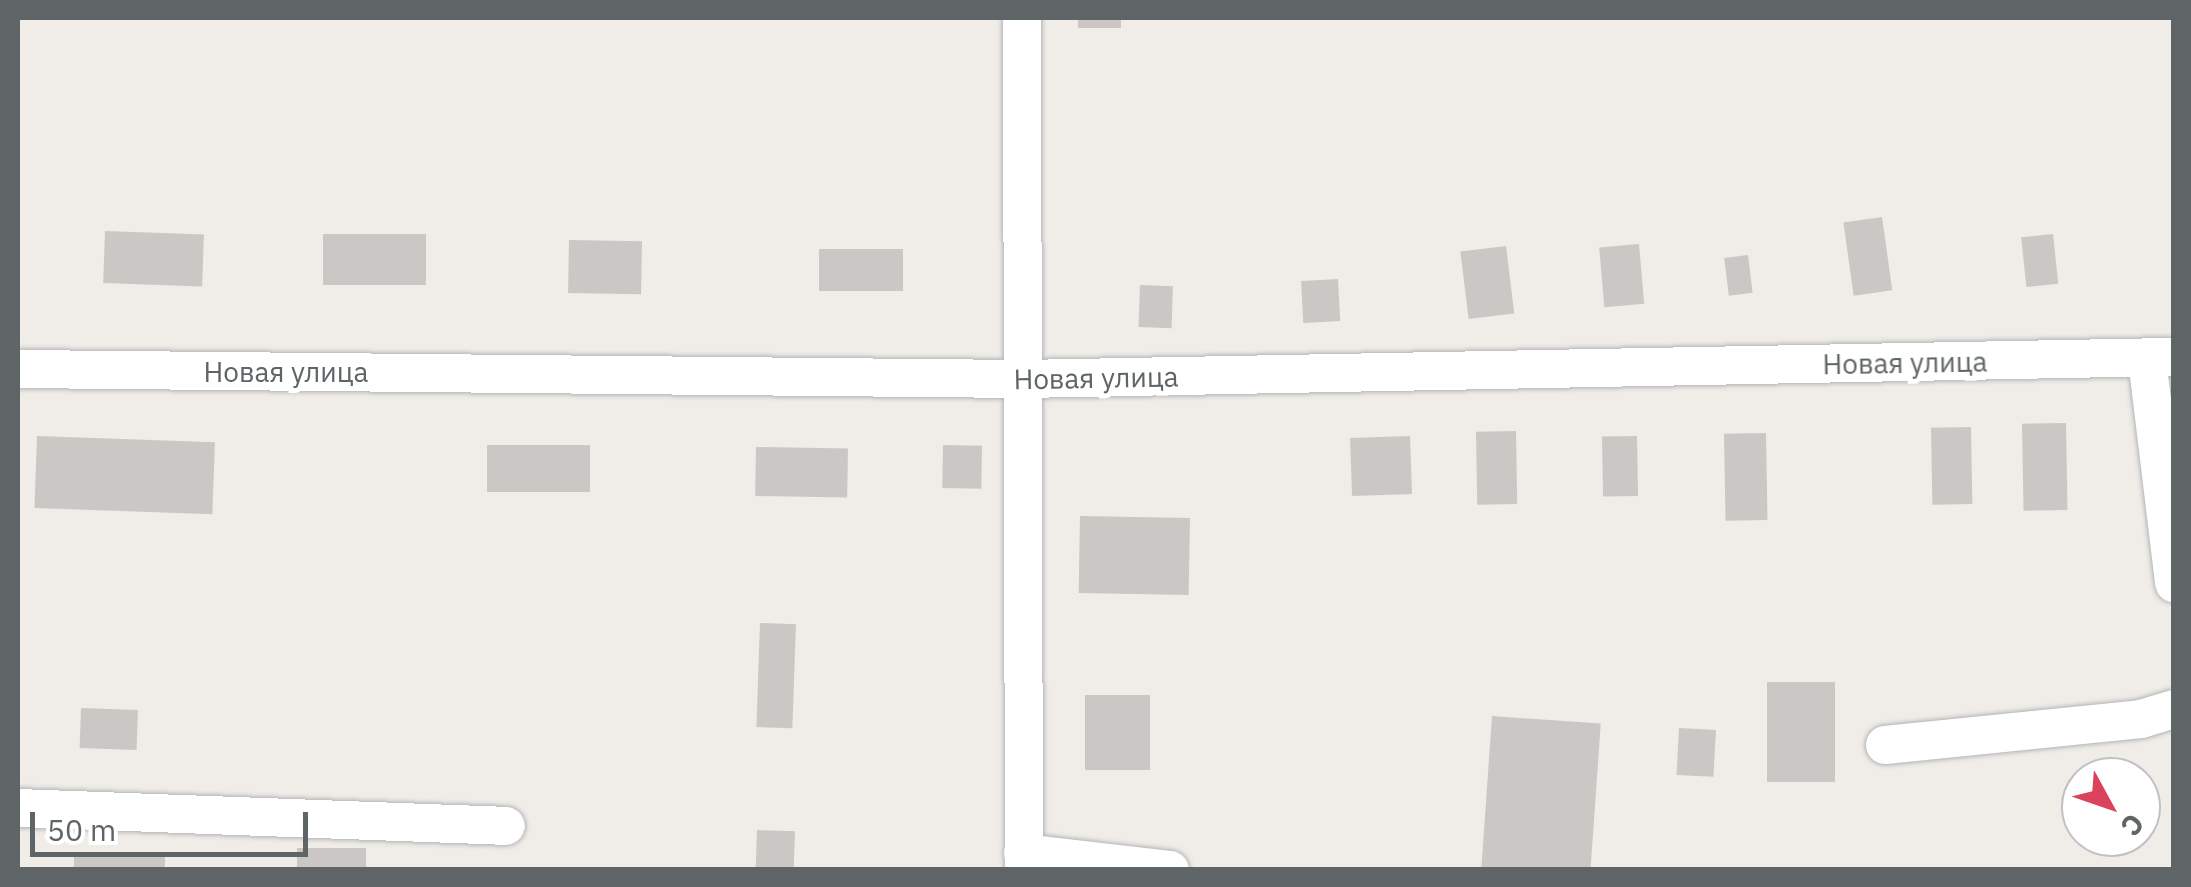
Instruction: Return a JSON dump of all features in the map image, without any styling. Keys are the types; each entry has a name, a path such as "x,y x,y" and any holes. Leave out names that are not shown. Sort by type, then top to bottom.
{"street":[{"path":"1022,18 1023,861 1170,870"},
{"path":"2160,358 2174,583"},
{"name":"Новая улица","path":"18,369 1023,379 2160,358"},
{"path":"1886,745 2142,719 2174,709"},
{"path":"18,808 506,826"}],"building":[{"path":"1078,18 1121,18 1121,28 1078,28"},
{"path":"1882,217 1892,290 1854,296 1843,222"},
{"path":"105,231 204,234 202,286 103,283"},
{"path":"323,234 426,234 426,285 323,285"},
{"path":"2053,234 2058,284 2026,287 2021,237"},
{"path":"569,240 642,241 641,294 568,293"},
{"path":"1639,244 1644,304 1604,307 1599,247"},
{"path":"1506,246 1514,313 1469,319 1460,252"},
{"path":"819,249 903,249 903,291 819,291"},
{"path":"1748,255 1753,293 1729,296 1724,258"},
{"path":"1338,279 1340,321 1303,323 1301,281"},
{"path":"1140,285 1173,286 1172,328 1139,327"},
{"path":"2066,423 2068,510 2024,511 2022,424"},
{"path":"1971,427 1972,504 1932,505 1931,428"},
{"path":"1516,431 1517,504 1477,505 1476,432"},
{"path":"1766,433 1768,520 1726,521 1724,434"},
{"path":"37,436 215,442 212,514 34,508"},
{"path":"1410,436 1412,494 1352,496 1350,438"},
{"path":"1637,436 1638,496 1603,497 1602,437"},
{"path":"487,445 590,445 590,492 487,492"},
{"path":"943,445 982,446 981,489 942,488"},
{"path":"756,447 848,449 847,498 755,496"},
{"path":"1080,516 1190,518 1189,595 1079,593"},
{"path":"760,623 796,624 792,728 756,727"},
{"path":"1767,682 1835,682 1835,782 1767,782"},
{"path":"1085,695 1150,695 1150,770 1085,770"},
{"path":"81,708 138,710 137,750 80,748"},
{"path":"1492,716 1601,724 1590,870 1481,870"},
{"path":"1679,728 1716,730 1713,777 1677,775"},
{"path":"757,830 795,831 794,870 756,870"},
{"path":"297,848 366,848 366,870 297,870"},
{"path":"74,855 165,857 165,870 74,870"}]}
